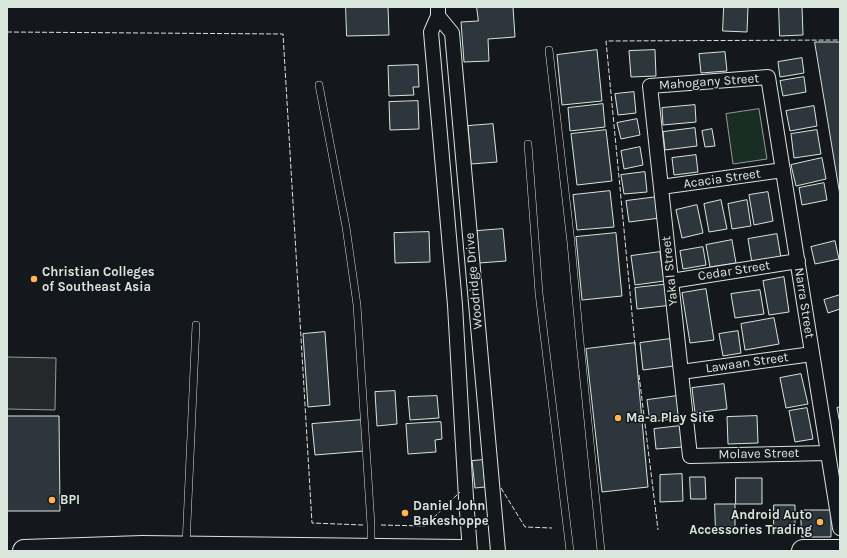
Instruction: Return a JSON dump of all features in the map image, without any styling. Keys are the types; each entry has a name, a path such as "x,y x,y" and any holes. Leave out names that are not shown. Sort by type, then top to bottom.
{"main road":[{"path":"24,551 142,549 371,549 461,551"},
{"path":"803,551 840,551"}],"street":[{"name":"Woodridge Drive","path":"438,12 452,33 498,551"},
{"name":"Woodridge Drive","path":"438,12 431,32 455,306 470,551"},
{"name":"Mahogany Street","path":"650,86 768,77"},
{"name":"Narra Street","path":"768,77 840,528"},
{"name":"Yakal Street","path":"650,86 690,456"},
{"name":"Acacia Street","path":"661,187 783,170"},
{"name":"Cedar Street","path":"671,281 798,261"},
{"path":"455,306 476,304"},
{"name":"Lawaan Street","path":"681,372 812,354"},
{"name":"Molave Street","path":"690,456 828,453"}],"lane":[{"path":"549,50 571,243 601,551"},
{"path":"319,85 346,227 357,305 372,525 371,549"},
{"path":"528,144 539,293 570,551"},
{"path":"192,549 196,325"}],"green space":[{"path":"759,109 767,159 733,164 726,114"}],"shaded area":[{"path":"7,357 56,358 55,410 7,409"}],"building":[{"path":"346,7 388,7 389,35 347,36"},
{"path":"477,7 513,7 515,37 488,39 489,61 464,62 461,22 478,21"},
{"path":"724,7 748,7 747,32 723,31"},
{"path":"779,7 802,7 803,35 780,36"},
{"path":"815,42 840,42 840,195"},
{"path":"597,50 602,101 562,105 557,55"},
{"path":"655,50 656,76 631,77 629,51"},
{"path":"725,52 727,71 701,73 699,54"},
{"path":"802,58 804,73 780,77 778,62"},
{"path":"418,65 419,87 413,87 414,95 389,96 388,66"},
{"path":"804,77 806,92 783,96 780,81"},
{"path":"634,92 636,113 618,115 615,94"},
{"path":"418,101 419,129 390,130 389,102"},
{"path":"603,104 605,127 570,131 568,108"},
{"path":"695,105 696,122 663,125 662,108"},
{"path":"814,106 817,126 790,131 786,111"},
{"path":"637,119 640,135 621,139 617,123"},
{"path":"493,124 497,162 471,164 468,126"},
{"path":"695,128 697,146 665,150 663,132"},
{"path":"712,129 715,146 705,147 702,131"},
{"path":"606,130 612,181 577,185 571,134"},
{"path":"817,130 821,154 794,158 791,134"},
{"path":"640,147 643,165 624,169 621,151"},
{"path":"696,155 698,172 674,175 672,158"},
{"path":"822,158 826,179 796,186 791,165"},
{"path":"645,172 647,192 624,194 621,175"},
{"path":"824,183 827,200 802,205 799,188"},
{"path":"610,191 614,227 577,230 573,195"},
{"path":"768,192 773,221 754,225 749,195"},
{"path":"657,197 660,218 629,222 626,201"},
{"path":"721,200 727,229 709,232 704,204"},
{"path":"747,200 751,226 732,229 728,204"},
{"path":"697,205 703,233 682,238 676,210"},
{"path":"503,229 506,261 479,263 477,231"},
{"path":"429,232 430,262 395,263 394,233"},
{"path":"616,233 622,296 582,300 576,237"},
{"path":"777,234 781,258 752,263 748,239"},
{"path":"732,240 736,263 710,267 706,245"},
{"path":"835,241 839,259 815,264 811,247"},
{"path":"703,247 706,265 683,269 680,251"},
{"path":"660,252 664,281 635,285 631,256"},
{"path":"784,277 789,312 769,315 763,281"},
{"path":"670,284 672,305 637,309 635,288"},
{"path":"706,289 714,340 690,343 682,293"},
{"path":"760,290 764,314 735,318 731,294"},
{"path":"840,295 840,309 828,313 824,300"},
{"path":"774,318 779,344 745,350 741,324"},
{"path":"738,331 741,353 723,356 719,334"},
{"path":"325,332 330,405 308,407 303,334"},
{"path":"670,339 674,366 643,370 640,343"},
{"name":"Ma-a Play Site","path":"635,343 648,487 602,492 586,349"},
{"path":"801,374 808,404 786,408 780,378"},
{"path":"724,384 727,409 695,413 692,388"},
{"path":"395,391 397,424 377,426 375,392"},
{"path":"437,396 439,418 410,420 408,397"},
{"path":"677,396 679,418 650,422 647,400"},
{"path":"840,407 840,424 837,408"},
{"path":"807,408 813,439 795,442 789,411"},
{"path":"7,416 59,416 60,511 7,511"},
{"path":"757,416 758,443 728,444 727,417"},
{"path":"362,420 364,451 315,455 312,424"},
{"path":"441,422 442,439 435,440 436,452 408,454 406,424"},
{"path":"680,426 682,447 656,449 654,429"},
{"path":"483,460 485,487 475,488 472,461"},
{"path":"682,474 683,501 660,502 660,475"},
{"path":"690,477 705,477 706,499 691,499"},
{"path":"736,478 762,478 762,504 736,504"},
{"path":"715,504 735,504 735,532 716,533"},
{"path":"774,505 795,505 795,531 774,531"},
{"path":"801,510 831,510 831,537 802,537"}],"fence":[{"path":"7,32 283,34 312,523 363,525"},
{"path":"635,345 606,41 840,40"},
{"path":"639,375 658,530"},
{"path":"501,488 525,527 552,528"},
{"path":"381,525 425,526 460,492"}],"place":[{"name":"Christian Colleges of Southeast Asia","path":"34,279"},
{"name":"Ma-a Play Site","path":"618,418"},
{"name":"BPI","path":"52,500"},
{"name":"Daniel John Bakeshoppe","path":"405,513"},
{"name":"Android Auto Accessories Trading","path":"820,522"}]}
